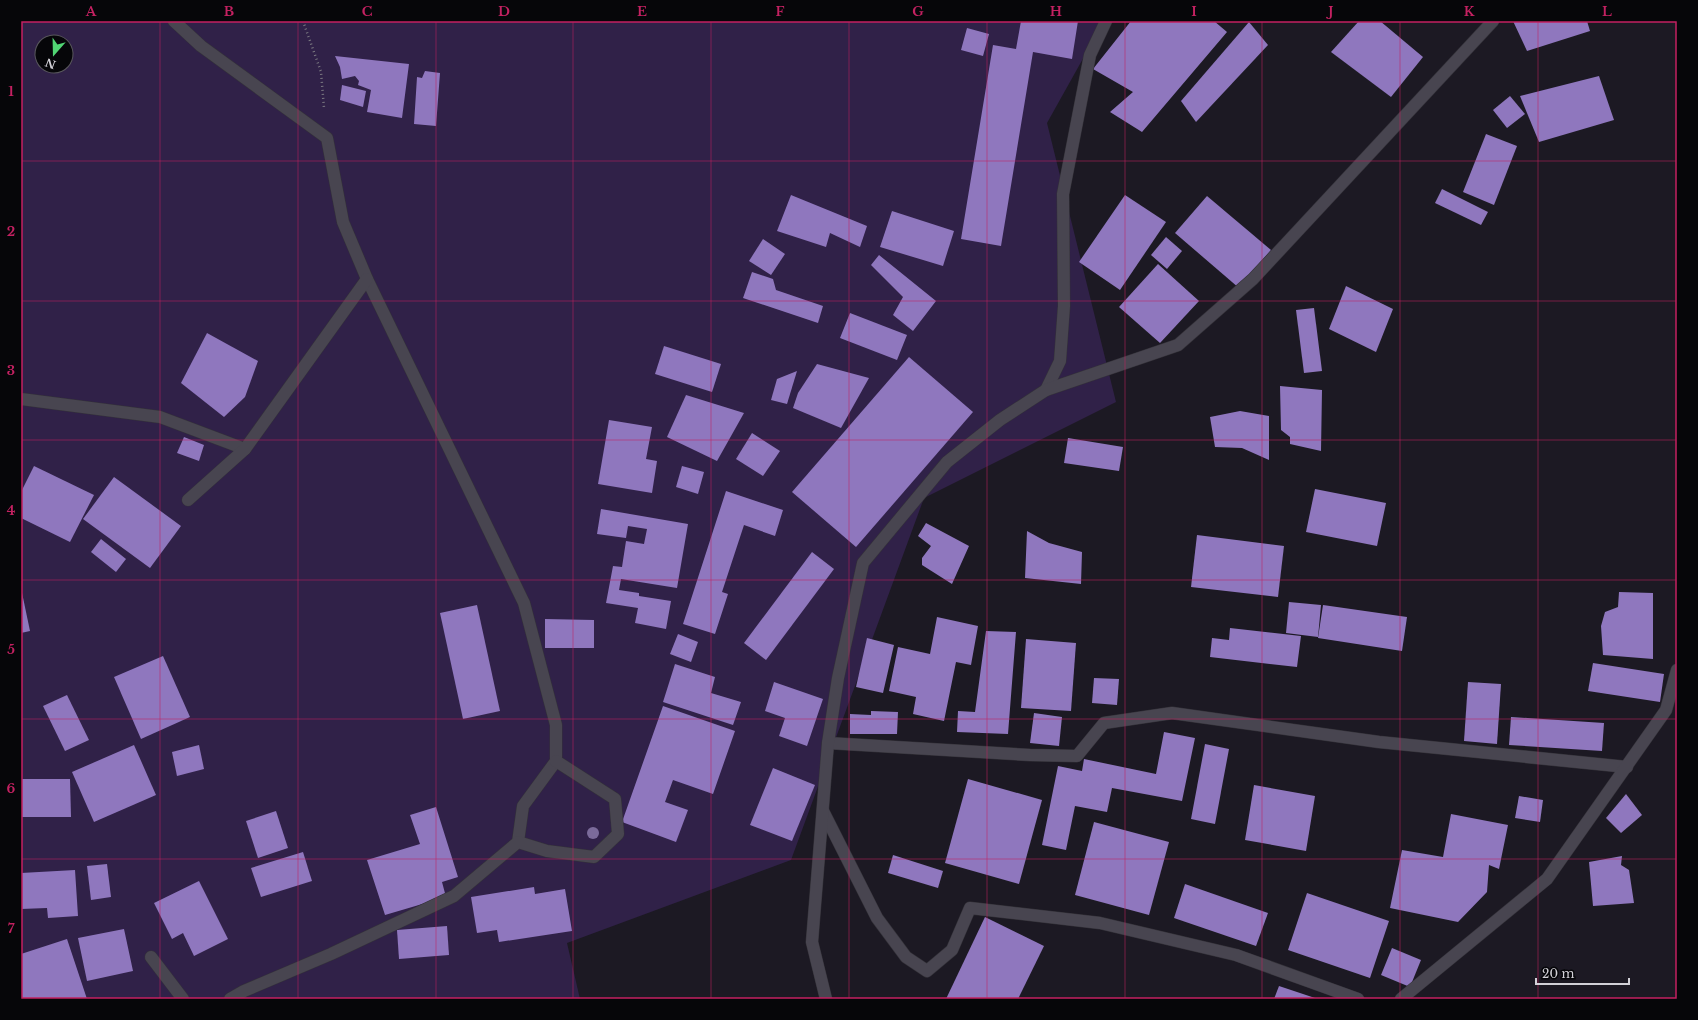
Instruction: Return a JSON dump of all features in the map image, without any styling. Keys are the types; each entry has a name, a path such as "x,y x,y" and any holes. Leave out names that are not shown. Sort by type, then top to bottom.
{"street":[{"path":"174,21 201,46 327,138 343,222 367,278 524,603 556,725 556,761 523,806 518,842 454,896 331,954 244,991 230,999"},
{"path":"1046,390 1060,361 1064,306 1063,194 1090,54 1106,21"},
{"path":"826,999 812,942 828,743 838,678 863,563 947,462 1000,420 1046,390 1178,345 1253,279 1493,21"},
{"path":"188,500 245,449 367,278"},
{"path":"21,399 160,417 245,449"},
{"path":"1401,999 1548,880 1666,710 1677,670"},
{"path":"828,743 1030,756 1077,756 1104,723 1172,713 1379,742 1627,766"},
{"path":"518,842 547,851 594,857 618,834 615,799 556,761"},
{"path":"823,810 877,918 906,957 926,971 952,950 970,908 1100,923 1236,955 1358,999"},
{"path":"151,957 183,999"}],"path":[{"path":"303,21 321,72 327,138"}],"shaded area":[{"path":"21,21 1104,21 1047,123 1116,402 924,498 791,860 567,943 580,999 21,999"}],"building":[{"path":"1021,21 1078,21 1072,59 1033,52 1001,246 961,239 993,45 1016,49"},
{"path":"1131,21 1214,21 1227,32 1142,132 1110,112 1133,92 1093,69"},
{"path":"1359,21 1380,21 1423,57 1391,97 1331,52"},
{"path":"1513,21 1587,21 1590,31 1527,51"},
{"path":"1249,22 1268,45 1196,122 1181,101"},
{"path":"967,28 989,34 983,56 961,50"},
{"path":"335,56 409,64 402,118 367,112 371,90 358,85 359,81 355,76 342,79 340,67"},
{"path":"425,71 440,73 436,126 414,124 417,77 422,78"},
{"path":"1599,76 1614,120 1539,142 1520,96"},
{"path":"342,85 366,91 363,107 340,100"},
{"path":"1510,96 1525,114 1507,128 1493,110"},
{"path":"1486,134 1517,146 1494,205 1463,192"},
{"path":"1442,189 1488,212 1481,225 1435,203"},
{"path":"791,195 867,226 860,247 830,233 826,247 777,231"},
{"path":"1125,195 1166,222 1120,290 1079,262"},
{"path":"1207,196 1271,250 1239,288 1175,233"},
{"path":"892,211 954,231 943,266 880,247"},
{"path":"1166,237 1182,251 1167,269 1151,255"},
{"path":"763,239 785,254 771,275 749,261"},
{"path":"879,255 936,301 913,331 893,315 903,297 871,265"},
{"path":"1158,264 1199,301 1160,343 1119,307"},
{"path":"752,272 773,279 776,290 823,306 818,323 743,298"},
{"path":"1346,286 1393,309 1376,352 1329,329"},
{"path":"1314,308 1322,371 1304,373 1296,310"},
{"path":"850,313 907,335 897,360 840,338"},
{"path":"207,333 258,361 245,397 224,417 181,383"},
{"path":"664,346 721,364 712,392 655,374"},
{"path":"909,357 973,412 856,547 792,492"},
{"path":"817,364 869,378 841,428 793,408 798,393"},
{"path":"797,371 787,404 771,400 777,379"},
{"path":"1280,386 1322,390 1321,451 1290,444 1290,437 1281,430"},
{"path":"686,395 744,413 717,461 667,437"},
{"path":"1240,411 1269,416 1269,460 1242,448 1215,447 1210,417"},
{"path":"609,420 652,427 646,459 657,461 652,493 598,484"},
{"path":"752,433 780,451 763,476 736,459"},
{"path":"184,437 204,445 199,461 177,453"},
{"path":"1068,438 1123,447 1119,471 1064,463"},
{"path":"34,466 94,495 70,542 21,518 21,492"},
{"path":"682,466 704,472 698,494 676,487"},
{"path":"114,477 181,526 150,568 83,519"},
{"path":"1315,489 1386,503 1377,546 1306,532"},
{"path":"726,491 783,510 775,536 744,525 722,592 728,594 715,634 683,624"},
{"path":"601,509 688,524 677,588 621,579 619,590 639,593 639,596 671,601 666,629 635,623 638,608 606,603 613,566 622,567 626,541 644,544 647,529 628,526 626,538 597,534"},
{"path":"926,523 969,546 952,584 922,565 922,558 931,546 918,536"},
{"path":"1027,531 1049,543 1082,552 1081,584 1025,578"},
{"path":"1197,535 1284,546 1278,597 1191,587"},
{"path":"101,539 126,559 116,572 91,552"},
{"path":"812,552 834,569 766,660 744,643"},
{"path":"21,588 30,631 21,633"},
{"path":"1619,592 1653,593 1653,659 1603,655 1601,626 1605,612 1618,607"},
{"path":"1289,602 1321,605 1318,637 1286,633"},
{"path":"477,605 500,711 463,719 440,613"},
{"path":"1323,605 1407,617 1402,651 1318,638"},
{"path":"937,617 978,626 971,665 956,662 944,721 913,714 916,697 889,691 898,647 930,654"},
{"path":"545,619 594,620 594,648 545,648"},
{"path":"1230,628 1301,636 1297,667 1210,657 1212,638 1229,640"},
{"path":"986,631 1016,632 1008,734 957,732 958,711 975,712"},
{"path":"678,634 698,642 691,662 670,654"},
{"path":"867,638 894,645 883,693 856,687"},
{"path":"1026,639 1076,643 1071,711 1021,708"},
{"path":"163,656 190,717 141,739 114,677"},
{"path":"1593,663 1664,674 1660,702 1588,691"},
{"path":"675,664 715,677 711,693 741,702 733,725 663,702"},
{"path":"1094,678 1119,679 1117,705 1092,703"},
{"path":"774,682 823,699 807,746 779,736 785,718 765,711"},
{"path":"1468,682 1501,684 1497,744 1464,741"},
{"path":"67,695 89,740 65,751 43,706"},
{"path":"663,706 735,731 713,794 673,780 665,802 688,810 676,842 622,822"},
{"path":"871,711 898,712 897,734 850,734 850,714 871,715"},
{"path":"1034,713 1062,717 1059,746 1030,743"},
{"path":"1511,717 1604,723 1602,751 1509,745"},
{"path":"1164,732 1195,738 1182,801 1112,788 1107,812 1075,806 1066,850 1042,845 1058,766 1082,771 1084,759 1156,774"},
{"path":"1205,744 1229,749 1215,824 1191,819"},
{"path":"134,745 156,795 94,822 72,772"},
{"path":"199,745 204,769 177,776 172,752"},
{"path":"773,768 815,785 792,841 750,825"},
{"path":"21,779 70,779 71,817 21,817"},
{"path":"968,779 1042,800 1019,884 945,863"},
{"path":"1254,785 1315,796 1306,851 1245,840"},
{"path":"1626,794 1642,815 1621,833 1606,818"},
{"path":"1519,796 1543,800 1540,822 1515,818"},
{"path":"436,807 458,877 442,882 446,897 385,915 367,860 420,844 410,815"},
{"path":"276,811 288,848 258,858 246,821"},
{"path":"1451,814 1508,825 1499,869 1489,865 1487,892 1458,922 1390,908 1402,850 1443,857"},
{"path":"1094,822 1169,842 1149,915 1075,895"},
{"path":"303,852 312,881 261,897 251,868"},
{"path":"893,855 943,871 938,888 888,873"},
{"path":"1622,856 1621,865 1629,870 1634,903 1593,906 1589,862"},
{"path":"107,864 111,897 91,900 87,866"},
{"path":"75,870 78,916 48,918 47,908 21,909 21,873"},
{"path":"199,881 228,939 194,956 183,933 172,939 154,903"},
{"path":"1185,884 1268,913 1256,946 1174,918"},
{"path":"534,887 535,894 565,889 572,931 499,942 497,930 477,933 471,897"},
{"path":"1307,893 1389,921 1370,978 1288,950"},
{"path":"985,917 1044,946 1018,999 946,999"},
{"path":"447,926 449,955 399,959 397,930"},
{"path":"124,929 133,971 87,981 78,938"},
{"path":"67,939 87,999 21,999 21,954"},
{"path":"1392,948 1421,960 1410,987 1381,975"},
{"path":"1279,986 1318,999 1274,999"}]}
